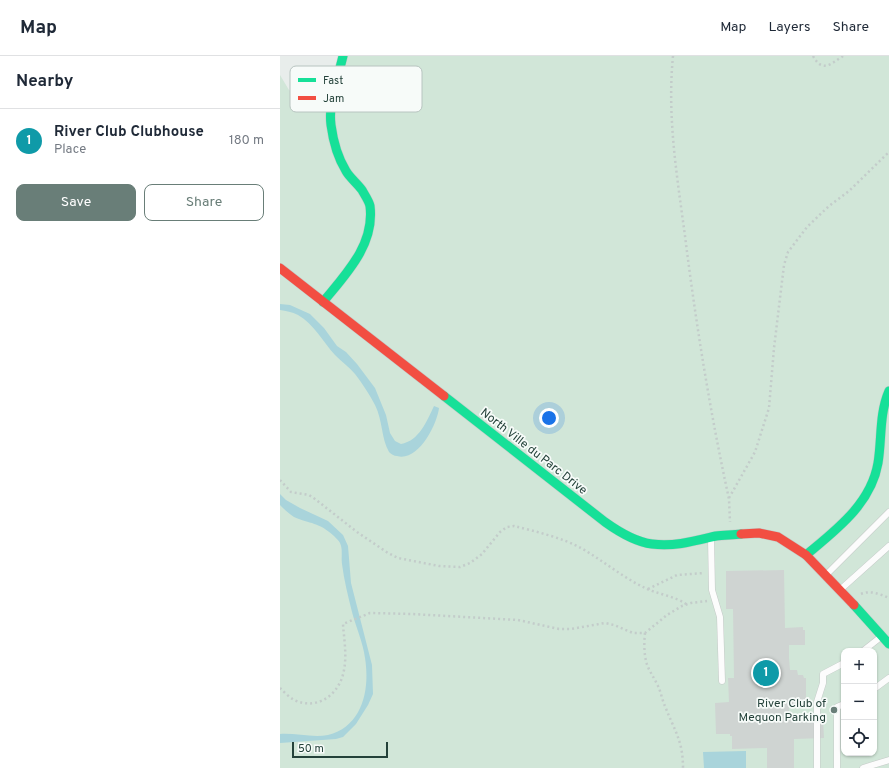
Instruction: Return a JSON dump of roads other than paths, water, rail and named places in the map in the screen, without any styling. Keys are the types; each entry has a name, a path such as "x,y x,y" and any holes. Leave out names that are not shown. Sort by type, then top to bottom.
{"street":[{"path":"341,66 344,56"},
{"path":"323,302 351,268 364,245 369,228 370,205 361,189 346,172 336,146 331,124 332,112"},
{"name":"North Ville du Parc Drive","path":"280,268 621,533 651,544 667,545 682,544 711,537 730,535 759,533 778,537 806,555 889,644"},
{"path":"806,555 846,520 870,488 878,465 884,405 889,391"}],"lane":[{"path":"826,575 889,512"},
{"path":"711,537 712,590 720,618 722,681"},
{"path":"840,590 889,546"},
{"path":"867,648 882,636"},
{"path":"817,768 817,702 823,683 823,674 841,665"},
{"path":"877,687 889,678"},
{"path":"837,768 837,707 841,705"},
{"path":"863,768 889,760"}],"water":[{"path":"280,304 290,305 310,314 324,328 337,346 346,352 357,364 375,388 386,415 390,433 395,441 401,444 413,439 422,430 434,406 439,408 435,424 419,448 405,456 395,456 389,452 386,447 378,411 371,397 358,378 335,355 309,323 296,314 280,310"},
{"path":"280,494 286,500 300,508 328,521 343,535 348,546 351,583 372,665 373,694 356,724 343,737 336,739 280,743 280,734 316,736 328,735 349,724 362,705 365,694 366,670 363,647 352,612 345,582 340,543 329,531 324,528 294,517 288,513 280,505"},
{"path":"746,751 746,768 704,768 703,752"}],"place":[{"name":"River Club Clubhouse","path":"766,673"},
{"name":"River Club of Mequon Parking","path":"834,710"}]}
